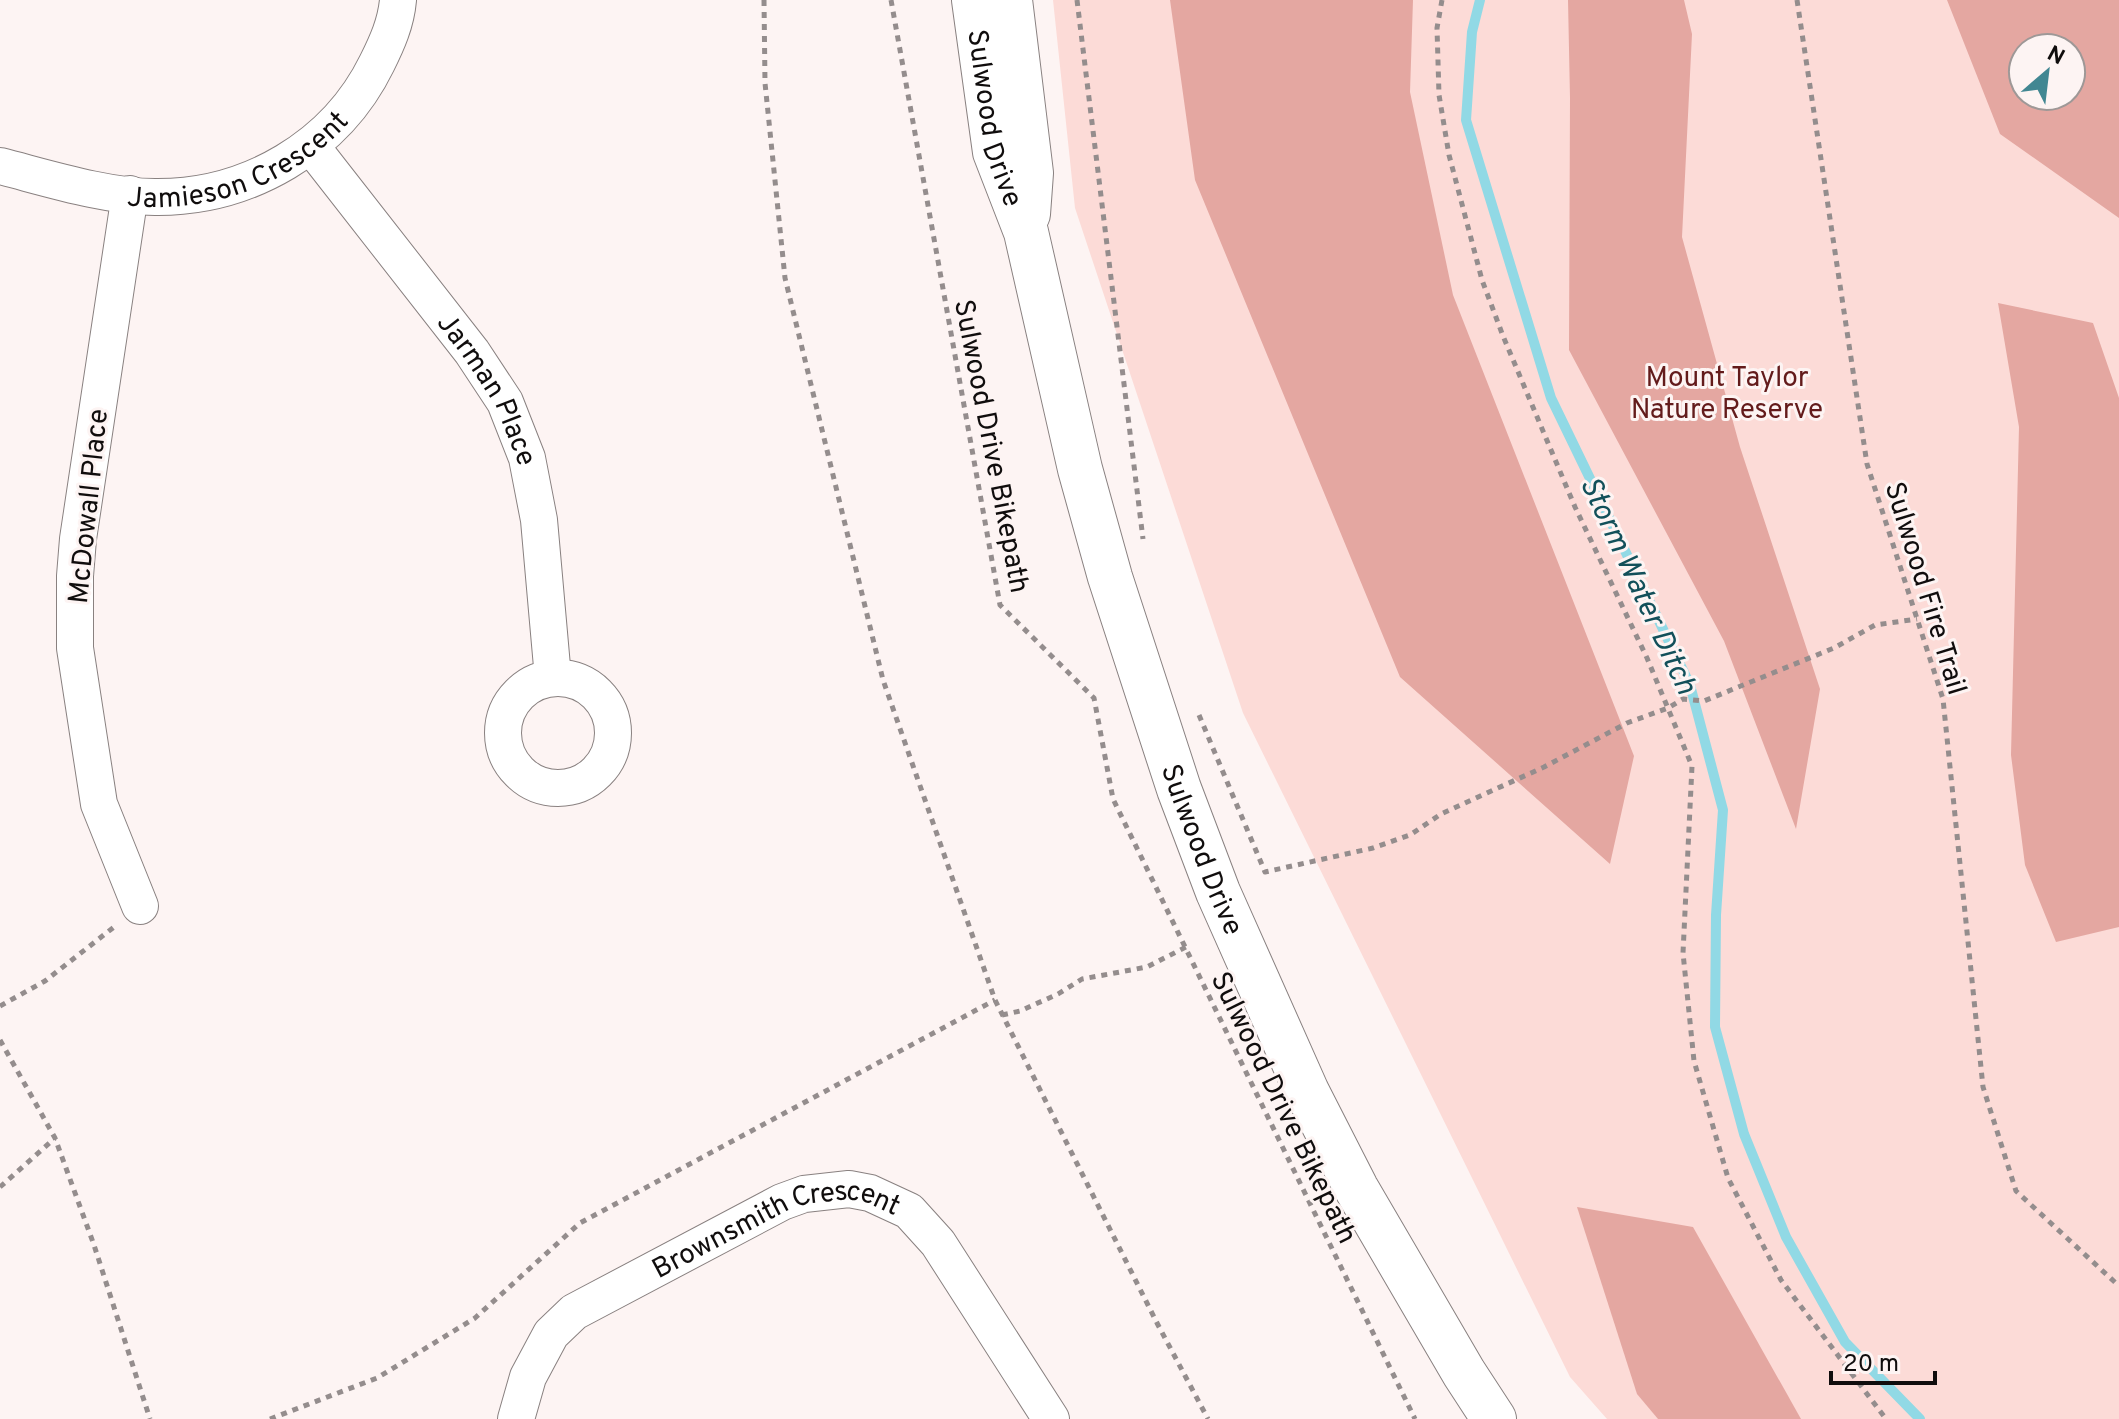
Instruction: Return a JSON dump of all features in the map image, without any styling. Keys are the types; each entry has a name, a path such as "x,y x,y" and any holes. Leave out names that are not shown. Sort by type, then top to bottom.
{"main road":[{"name":"Sulwood Drive","path":"974,0 995,152 1026,232 1080,469 1110,577 1179,789 1212,877 1307,1092 1356,1188 1494,1419"},
{"name":"Sulwood Drive","path":"1010,0 1031,173 1026,232"}],"street":[{"name":"Jamieson Crescent","path":"0,166 59,181 153,197 199,196 245,183 311,146 331,129 365,87 389,39 398,0"},
{"name":"Jarman Place","path":"311,146 472,352 505,402 527,458 539,520 553,678"},
{"name":"McDowall Place","path":"130,194 78,539 75,648 99,804 140,906"},
{"name":"Brownsmith Crescent","path":"516,1419 528,1377 551,1334 574,1312 782,1202 804,1194 849,1189 870,1193 909,1211 938,1243 1051,1419"}],"path":[{"path":"764,0 765,83 785,278 883,680 995,1000 1208,1419"},
{"name":"Sulwood Drive Bikepath","path":"891,0 1000,605 1094,698 1113,799 1415,1419"},
{"path":"1077,0 1144,550"},
{"path":"1442,0 1437,28 1439,95 1449,155 1482,280 1575,507 1647,658 1692,766 1683,953 1694,1061 1728,1178 1781,1280 1886,1419"},
{"name":"Sulwood Fire Trail","path":"1797,0 1867,464 1943,699 1983,1087 2016,1191 2119,1286"},
{"path":"1199,713 1265,872 1373,848 1410,835 1453,808 1683,699 1704,701 1834,648 1875,625 1917,619"},
{"path":"0,1006 45,981 140,906"},
{"path":"1002,1015 1020,1011 1058,994 1082,979 1147,967 1186,947"},
{"path":"270,1419 377,1378 475,1318 580,1223 995,1000"},
{"path":"0,1040 55,1138 94,1245 150,1419"},
{"path":"0,1187 55,1138"}],"green space":[{"name":"Mount Taylor Nature Reserve","path":"1053,0 2119,0 2119,1419 1607,1419 1570,1377 1243,713 1075,208"}],"shaded area":[{"path":"1170,0 1413,0 1410,92 1453,295 1634,756 1610,864 1400,677 1195,180"},
{"path":"1568,0 1684,0 1692,34 1682,237 1740,447 1820,689 1796,829 1724,641 1569,350"},
{"path":"1947,0 2119,0 2119,218 2000,134"},
{"path":"1998,303 2093,323 2119,398 2119,927 2056,942 2025,865 2011,755 2019,427"},
{"path":"1577,1207 1693,1227 1801,1419 1658,1419 1637,1394"}],"waterway":[{"name":"Storm Water Ditch","path":"1480,0 1472,32 1466,120 1551,398 1690,685 1723,810 1716,915 1715,1027 1744,1134 1786,1237 1845,1342 1920,1419"}]}
